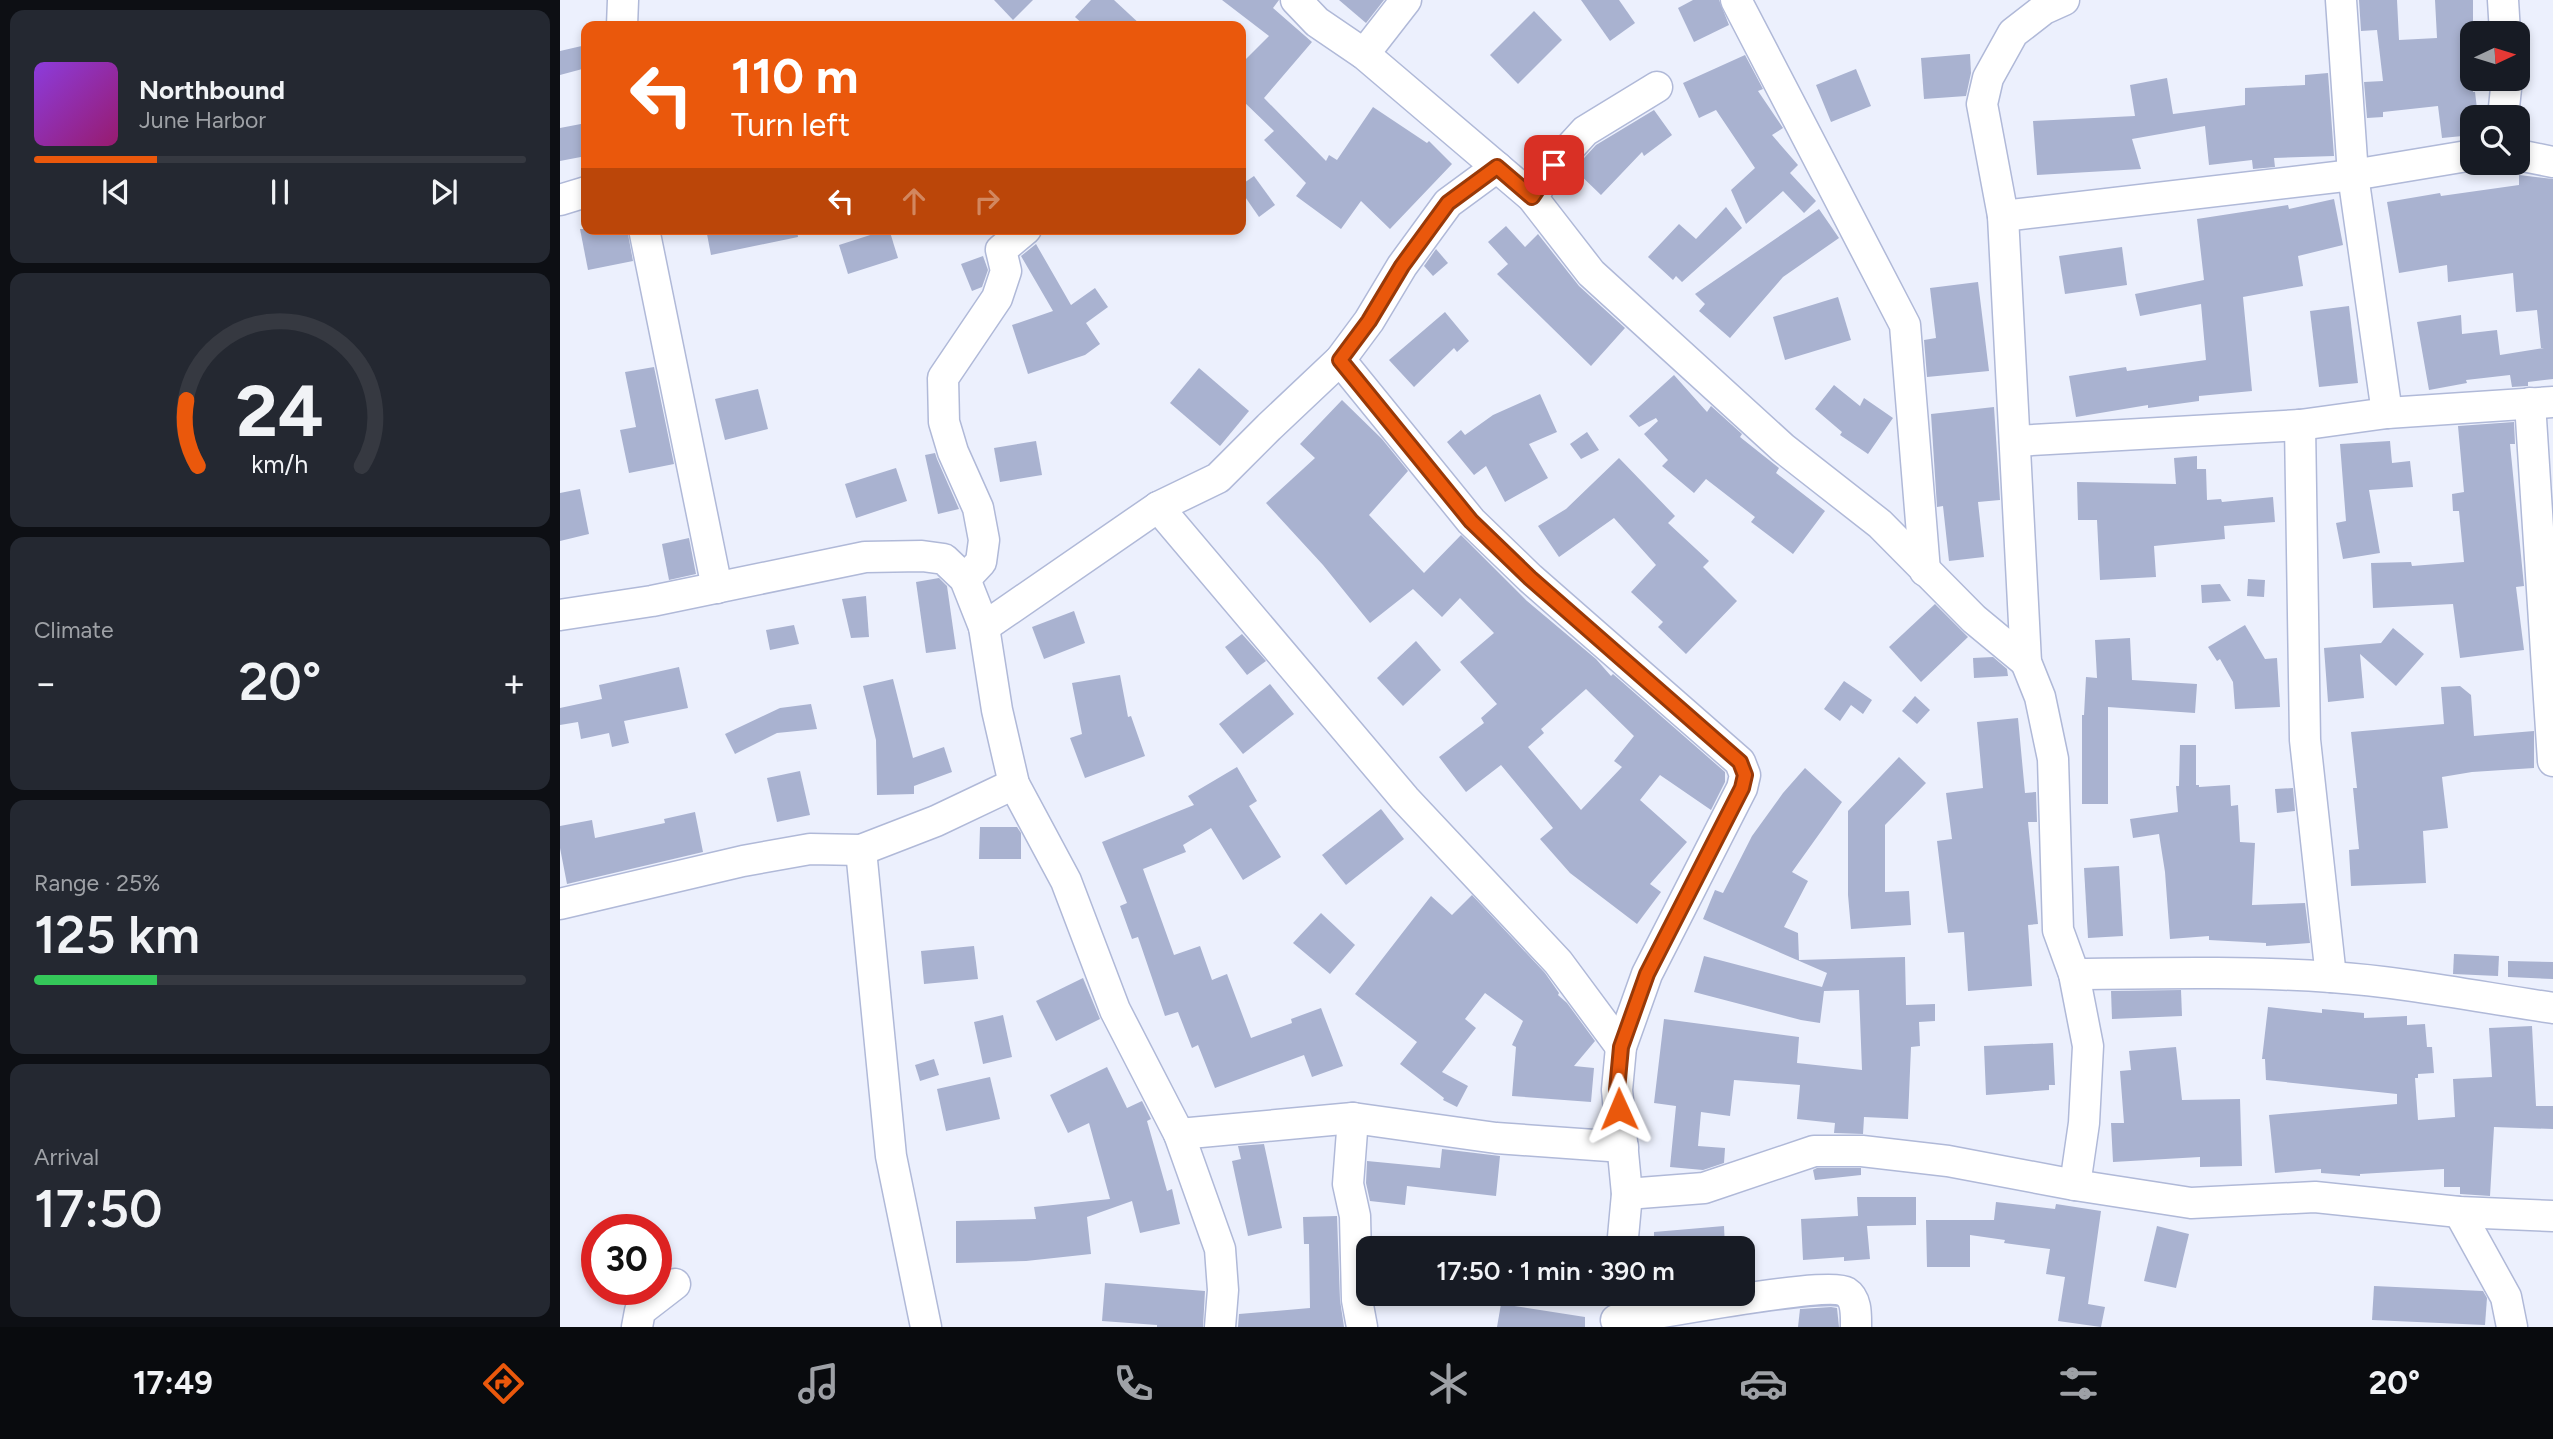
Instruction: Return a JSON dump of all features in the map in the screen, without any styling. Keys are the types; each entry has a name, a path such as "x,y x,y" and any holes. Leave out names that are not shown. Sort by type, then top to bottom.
{"street":[{"path":"622,21 623,0"},
{"path":"1296,0 1317,22 1363,54 1532,197 1591,273 1783,448 1880,524 1974,619 2026,662"},
{"path":"1363,54 1406,0"},
{"path":"1736,0 1905,325 1926,570"},
{"path":"2064,0 2043,9 2013,33 1988,78 1983,104 2003,216 2026,662 2040,697 2053,759 2058,930 2074,974 2088,1046 2084,1124 2075,1185"},
{"path":"2341,0 2353,175 2387,412"},
{"path":"2503,0 2504,21"},
{"path":"1532,197 1554,165 1585,131 1657,87"},
{"path":"2003,216 2353,175 2460,157"},
{"path":"2530,157 2553,162"},
{"path":"984,627 1158,507 1219,478 1340,360 1369,321 1402,266 1448,203 1497,167"},
{"path":"560,200 581,194"},
{"path":"644,235 717,588"},
{"path":"965,579 981,562 984,540 978,508 953,452 944,422 943,378 997,298 1006,271 1001,250 1019,235"},
{"path":"1340,360 1471,521 1530,578 1740,762 1745,775 1742,788 1647,974 1621,1047 1617,1090 1627,1194 1623,1236"},
{"path":"2015,441 2300,425 2387,412 2542,403 2553,761"},
{"path":"2300,425 2305,740 2331,977"},
{"path":"1158,507 1405,799 1558,962 1621,1047"},
{"path":"560,615 717,588 865,557 922,555 944,559 965,579 984,627 997,710 1014,784 1066,881 1115,1010 1179,1134 1220,1249 1223,1290 1220,1327"},
{"path":"560,904 743,861 810,849 860,850 936,821 1014,784"},
{"path":"860,850 891,1156 926,1327"},
{"path":"2074,974 2230,972 2331,977 2553,1008"},
{"path":"1179,1134 1353,1118 1496,1138 1623,1147"},
{"path":"1353,1118 1348,1184 1355,1216 1357,1300 1362,1327"},
{"path":"1627,1194 1704,1188 1814,1152 1862,1151 1948,1161 2191,1203 2315,1197 2459,1212 2553,1216"},
{"path":"2459,1212 2506,1297 2512,1327"},
{"path":"637,1327 640,1311 675,1284"},
{"path":"1617,1313 1791,1292 1840,1289 1849,1294 1855,1304 1856,1327"}],"building":[{"path":"994,0 1033,0 1013,20"},
{"path":"1091,0 1114,0 1137,21 1079,21 1075,17"},
{"path":"1222,0 1279,0 1273,8 1312,42 1264,98 1326,161 1329,155 1337,160 1373,107 1427,143 1429,141 1452,164 1390,229 1361,201 1341,229 1296,196 1306,183 1264,140 1274,131 1246,104 1246,59 1269,36"},
{"path":"1339,0 1384,0 1366,23"},
{"path":"1581,0 1619,0 1635,23 1610,41"},
{"path":"1693,0 1719,0 1729,25 1694,42 1678,8"},
{"path":"2359,0 2397,0 2399,40 2437,38 2435,0 2473,0 2473,21 2460,21 2460,91 2475,92 2477,105 2460,105 2460,136 2442,138 2438,106 2383,112 2383,117 2367,118 2364,82 2383,81 2377,30 2361,31"},
{"path":"1534,11 1562,40 1518,84 1490,55"},
{"path":"581,46 581,69 560,75 560,51"},
{"path":"1970,54 1971,73 1966,96 1924,99 1921,58"},
{"path":"1745,55 1763,89 1758,91 1783,128 1772,135 1798,165 1790,173 1816,201 1804,213 1783,191 1746,224 1731,190 1755,168 1716,110 1699,118 1683,83"},
{"path":"1856,69 1871,106 1831,122 1816,85"},
{"path":"2328,73 2334,156 2274,158 2275,167 2253,169 2252,160 2209,165 2205,126 2132,139 2141,169 2037,175 2033,121 2135,116 2130,85 2167,78 2173,114 2245,105 2245,88 2305,85 2305,75"},
{"path":"1654,110 1672,135 1644,156 1642,152 1601,195 1574,169 1596,145"},
{"path":"581,124 581,157 560,161 560,128"},
{"path":"2519,175 2553,179 2553,379 2512,387 2510,375 2466,380 2467,383 2429,390 2417,322 2461,315 2462,334 2497,330 2500,355 2544,348 2541,348 2537,310 2516,312 2513,273 2448,282 2447,265 2399,273 2387,202 2440,193 2441,196 2519,185"},
{"path":"1254,176 1275,205 1259,217 1246,198 1246,182"},
{"path":"2334,199 2343,245 2298,256 2303,286 2243,297 2252,391 2199,396 2199,401 2148,408 2148,405 2076,417 2069,376 2126,367 2127,371 2206,360 2201,304 2140,316 2135,294 2204,280 2197,219 2288,205 2289,209"},
{"path":"1726,207 1742,228 1682,282 1676,276 1673,280 1648,257 1679,224 1696,239"},
{"path":"1819,209 1839,238 1783,277 1730,338 1699,311 1705,304 1695,294"},
{"path":"1506,226 1525,247 1538,234 1579,286 1625,328 1591,366 1497,274 1508,264 1488,242"},
{"path":"581,235 628,235 633,261 588,270"},
{"path":"707,235 798,235 798,237 711,255"},
{"path":"870,235 891,235 898,258 848,274 839,245"},
{"path":"1036,244 1071,305 1095,288 1108,307 1086,323 1100,344 1085,355 1028,374 1012,325 1053,311 1021,256"},
{"path":"2122,247 2127,285 2065,294 2059,256"},
{"path":"1436,249 1448,263 1433,276 1424,266"},
{"path":"983,256 988,270 982,287 972,291 961,264"},
{"path":"1978,282 1989,371 1927,377 1924,340 1936,338 1930,288"},
{"path":"1838,297 1851,340 1785,360 1773,317"},
{"path":"2349,306 2358,383 2319,387 2310,311"},
{"path":"1445,312 1469,341 1457,352 1454,348 1414,387 1389,360"},
{"path":"654,367 674,464 629,473 620,430 636,427 625,372"},
{"path":"1199,368 1249,411 1220,446 1170,403"},
{"path":"1674,375 1707,412 1711,406 1742,434 1740,437 1779,468 1776,473 1825,511 1793,554 1751,522 1755,517 1706,479 1694,493 1662,466 1668,460 1644,434 1658,421 1656,418 1639,427 1629,416"},
{"path":"1834,385 1860,406 1864,398 1893,418 1868,454 1840,435 1842,432 1815,409"},
{"path":"758,389 768,429 725,440 715,399"},
{"path":"1540,394 1557,432 1529,444 1548,478 1505,502 1486,466 1474,475 1447,442 1461,430 1465,435 1493,415"},
{"path":"1342,400 1382,439 1408,471 1369,515 1424,573 1461,535 1527,601 1725,772 1725,782 1711,810 1660,775 1640,800 1687,842 1650,884 1661,892 1637,924 1570,873 1540,839 1553,828 1501,765 1466,792 1439,757 1484,723 1481,718 1497,704 1460,662 1494,633 1460,598 1442,617 1413,589 1370,623 1323,565 1266,503 1315,458 1300,444","holes":["1586,689 1634,736 1614,761 1622,767 1581,810 1528,747 1544,733 1541,729"]},
{"path":"1994,407 2000,500 1978,502 1984,557 1949,561 1943,506 1937,507 1931,414"},
{"path":"2514,422 2515,444 2510,444 2524,586 2516,587 2524,650 2460,658 2453,604 2373,608 2371,563 2411,562 2412,566 2464,562 2459,511 2453,511 2452,494 2464,492 2458,426"},
{"path":"1587,432 1599,450 1581,459 1570,444"},
{"path":"1036,441 1042,475 1000,482 994,448"},
{"path":"2390,441 2392,463 2410,461 2413,487 2369,490 2380,553 2343,559 2336,523 2346,521 2340,444"},
{"path":"935,453 959,509 938,514 925,455"},
{"path":"2197,456 2197,469 2206,469 2207,500 2221,499 2222,502 2273,497 2275,522 2224,526 2225,539 2154,546 2156,577 2100,580 2097,520 2078,520 2077,482 2176,484 2174,458"},
{"path":"1619,458 1675,516 1668,523 1709,561 1703,567 1737,601 1686,654 1658,627 1663,622 1631,592 1656,565 1614,518 1559,557 1538,526 1566,509"},
{"path":"896,468 907,501 856,518 845,484"},
{"path":"580,489 589,534 560,541 560,493"},
{"path":"689,538 696,574 669,580 662,544"},
{"path":"939,578 947,586 956,649 926,653 916,582"},
{"path":"2248,579 2265,580 2264,597 2247,596"},
{"path":"2220,584 2231,601 2202,603 2201,585"},
{"path":"866,596 869,637 851,638 842,599"},
{"path":"1935,604 1968,637 1921,682 1889,647"},
{"path":"1074,611 1085,643 1044,659 1032,627"},
{"path":"794,625 799,644 770,650 766,630"},
{"path":"2245,625 2265,659 2277,658 2280,707 2235,709 2233,682 2220,659 2217,661 2208,647"},
{"path":"2393,628 2424,654 2396,686 2360,654 2364,698 2328,702 2324,648 2381,643"},
{"path":"1242,634 1266,661 1247,675 1225,647"},
{"path":"2130,638 2132,680 2197,684 2195,713 2108,707 2108,804 2082,804 2082,715 2086,677 2097,678 2095,640"},
{"path":"1416,641 1441,670 1403,706 1377,678"},
{"path":"1993,657 2007,669 2008,676 1974,678 1973,658"},
{"path":"679,667 688,708 624,721 629,743 612,747 609,733 581,739 578,722 560,725 560,708 602,699 599,685"},
{"path":"1120,675 1128,717 1131,716 1145,756 1085,778 1070,738 1082,734 1072,683"},
{"path":"893,679 913,758 944,747 952,772 914,786 914,794 877,795 876,740 863,686"},
{"path":"1844,681 1872,700 1863,714 1851,705 1840,721 1824,709"},
{"path":"1270,684 1294,714 1243,754 1219,724"},
{"path":"2460,686 2471,695 2474,736 2534,731 2534,768 2442,777 2448,828 2423,831 2426,883 2351,886 2349,850 2359,849 2353,788 2357,788 2351,732 2444,724 2441,687"},
{"path":"1915,696 1930,710 1917,724 1902,711"},
{"path":"811,704 817,729 777,733 735,754 725,734 780,708"},
{"path":"2018,718 2025,793 2036,792 2037,822 2028,822 2038,924 2028,925 2032,986 1968,991 1964,932 1948,933 1937,841 1952,839 1946,793 1983,788 1977,722"},
{"path":"2180,745 2196,745 2196,785 2230,785 2231,806 2238,805 2240,842 2255,843 2252,905 2305,903 2310,943 2266,946 2266,943 2209,940 2209,936 2170,939 2159,834 2133,838 2130,819 2178,812 2176,786 2179,786"},
{"path":"1899,757 1926,783 1885,825 1885,892 1909,891 1911,925 1851,929 1848,895 1848,811"},
{"path":"1237,767 1257,801 1249,806 1281,857 1243,880 1211,828 1183,845 1186,852 1143,869 1174,955 1200,946 1212,980 1227,974 1251,1038 1292,1023 1291,1019 1321,1008 1343,1066 1312,1077 1304,1055 1215,1088 1198,1045 1192,1048 1178,1012 1165,1016 1138,937 1132,939 1120,906 1127,903 1102,842 1194,805 1188,796"},
{"path":"1805,768 1842,802 1792,872 1808,881 1784,927 1798,933 1799,960 1905,957 1906,1005 1935,1004 1935,1021 1919,1022 1920,1046 1911,1047 1908,1119 1864,1117 1863,1134 1834,1133 1835,1123 1797,1119 1800,1085 1734,1080 1730,1116 1701,1112 1698,1146 1725,1148 1724,1163 1703,1170 1670,1167 1676,1106 1654,1103 1664,1019 1799,1037 1797,1063 1862,1070 1859,990 1824,991 1820,1023 1694,992 1704,956 1822,987 1827,973 1703,919 1715,890 1723,893 1752,836"},
{"path":"800,771 810,815 777,822 767,778"},
{"path":"2293,788 2295,811 2277,813 2275,789"},
{"path":"1381,809 1404,839 1346,885 1322,855"},
{"path":"695,812 703,852 567,884 560,848 560,826 592,820 595,838 665,823 664,819"},
{"path":"980,827 1017,827 1021,833 1021,859 979,859"},
{"path":"2119,866 2123,936 2088,938 2084,868"},
{"path":"1472,895 1545,973 1558,995 1595,1041 1574,1066 1594,1068 1591,1102 1512,1096 1516,1047 1512,1045 1523,1021 1485,993 1465,1019 1476,1028 1442,1072 1468,1086 1457,1107 1443,1100 1444,1098 1400,1064 1417,1042 1355,994 1431,896 1452,915"},
{"path":"1321,913 1355,945 1330,974 1293,943"},
{"path":"974,946 978,979 924,984 921,951"},
{"path":"2454,954 2499,956 2498,976 2453,974"},
{"path":"2508,961 2553,962 2553,979 2508,977"},
{"path":"1083,978 1100,1019 1056,1041 1036,1001"},
{"path":"2181,990 2182,1016 2112,1019 2111,991"},
{"path":"2268,1007 2322,1013 2322,1009 2364,1013 2364,1018 2407,1016 2407,1025 2425,1024 2427,1047 2432,1047 2434,1073 2418,1074 2418,1078 2415,1078 2418,1120 2455,1117 2453,1079 2492,1077 2489,1028 2532,1026 2536,1106 2553,1106 2553,1129 2494,1127 2490,1196 2460,1194 2460,1187 2444,1187 2444,1169 2360,1176 2321,1173 2321,1169 2275,1173 2269,1115 2397,1104 2397,1094 2266,1080 2265,1059 2262,1059"},
{"path":"1003,1015 1012,1057 983,1064 974,1022"},
{"path":"2053,1043 2055,1085 2049,1085 2049,1090 1986,1095 1984,1046"},
{"path":"2176,1047 2182,1100 2240,1099 2242,1166 2200,1167 2200,1157 2113,1162 2111,1123 2124,1123 2120,1071 2131,1070 2129,1051"},
{"path":"934,1059 939,1075 920,1081 915,1065"},
{"path":"1107,1067 1127,1108 1142,1101 1151,1119 1147,1121 1167,1191 1172,1189 1180,1224 1140,1233 1132,1201 1087,1217 1091,1254 1026,1261 956,1263 956,1221 1036,1219 1034,1207 1110,1199 1089,1123 1068,1133 1050,1095"},
{"path":"990,1077 1000,1119 946,1131 937,1089"},
{"path":"1264,1144 1282,1228 1248,1236 1232,1161 1241,1159 1238,1146"},
{"path":"1442,1149 1500,1156 1496,1196 1407,1186 1405,1205 1370,1201 1366,1183 1367,1161 1440,1168"},
{"path":"1861,1168 1861,1175 1815,1180 1813,1170"},
{"path":"1857,1197 1916,1197 1916,1225 1867,1226 1870,1259 1844,1261 1844,1257 1803,1260 1801,1219 1858,1216"},
{"path":"1996,1202 2055,1209 2056,1204 2101,1211 2088,1304 2105,1307 2101,1327 2058,1321 2065,1277 2046,1274 2050,1249 1970,1235 1970,1267 1927,1267 1926,1220 1994,1220"},
{"path":"1337,1216 1340,1300 1344,1327 1238,1327 1239,1314 1310,1308 1309,1244 1304,1244 1303,1217"},
{"path":"1724,1226 1724,1236 1654,1236 1654,1232"},
{"path":"2157,1226 2189,1234 2176,1288 2144,1281"},
{"path":"1105,1283 1205,1291 1203,1327 1157,1327 1102,1321"},
{"path":"2374,1286 2483,1291 2487,1298 2485,1325 2372,1320"},
{"path":"1501,1306 1585,1317 1585,1327 1497,1327"},
{"path":"1837,1308 1839,1327 1798,1327 1800,1309"}],"route":[{"path":"1554,165 1532,197 1497,167 1448,203 1402,266 1369,321 1340,360 1471,521 1530,578 1740,762 1745,775 1742,788 1647,974 1621,1047 1617,1090 1619,1109"}]}
